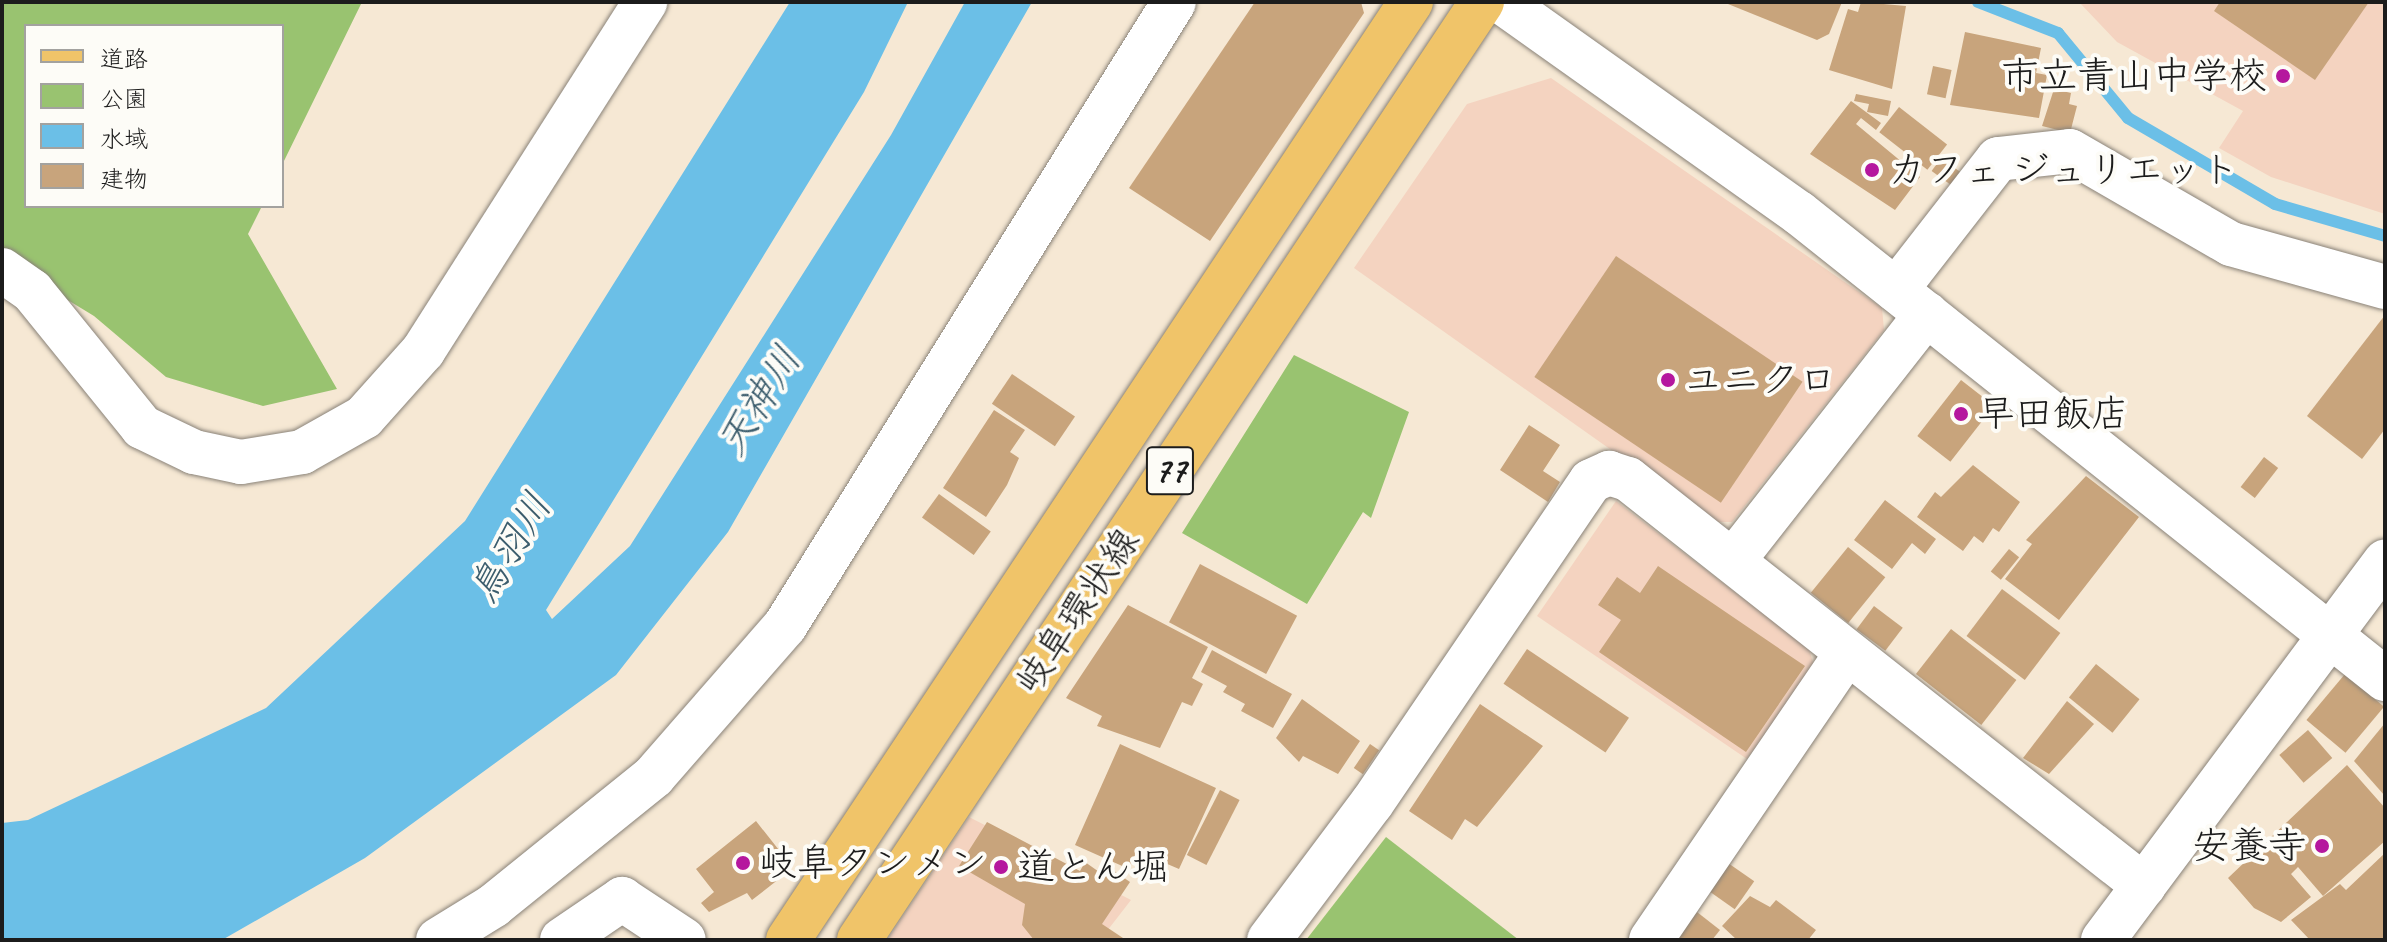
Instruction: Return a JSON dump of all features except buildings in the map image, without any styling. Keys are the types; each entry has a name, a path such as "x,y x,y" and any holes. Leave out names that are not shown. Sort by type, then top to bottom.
{"main road":[{"name":"岐阜環状線","path":"788,940 1411,2"},
{"name":"岐阜環状線","path":"859,940 1482,2"}],"street":[{"path":"2,270 32,291 142,427 194,452 241,462 302,452 364,417 423,351 645,2"},
{"path":"438,940 493,906 654,776 785,626 1174,2"},
{"path":"1502,2 1912,302 2317,620 2327,636 2385,679"},
{"path":"1733,561 1912,302 1998,159 2070,151 2231,244 2385,287"},
{"path":"1269,940 1372,803 1591,481 1609,473 1628,479 2144,886"},
{"path":"2103,940 2322,655 2327,636 2385,561"},
{"path":"1651,940 1846,654"},
{"path":"562,940 622,899 684,940"}],"shaded area":[{"name":"市立青山中学校","path":"2079,2 2385,2 2385,214 2271,177 2219,148 2243,111 2117,42"},
{"path":"1551,78 1882,308 1884,330 1732,522 1713,522 1354,268 1467,104"},
{"path":"1616,501 1809,649 1814,666 1747,759 1537,616"},
{"name":"道とん堀","path":"969,817 1131,900 1107,931 1120,940 887,940"}],"green space":[{"path":"2,2 362,2 284,161 284,24 24,24 24,208 261,208 248,234 337,389 263,406 166,377 94,316 2,260"},
{"path":"1294,355 1409,412 1371,518 1363,512 1307,604 1182,533"},
{"path":"1386,837 1519,940 1306,940"}],"water":[{"path":"790,2 908,2 864,92 546,610 552,619 630,546 891,135 965,2 1032,2 728,532 616,675 365,858 222,940 2,940 2,823 28,820 266,708 465,521"}],"waterway":[{"path":"1978,2 2058,33 2128,118 2275,204 2385,236"}],"place":[{"name":"市立青山中学校","path":"2283,76"},
{"name":"カフェ ジュリエット","path":"1872,170"},
{"name":"ユニクロ","path":"1668,380"},
{"name":"早田飯店","path":"1961,414"},
{"name":"安養寺","path":"2322,846"},
{"name":"岐阜タンメン","path":"743,863"},
{"name":"道とん堀","path":"1001,867"}],"water label":[{"name":"天神川","path":"759,401"},
{"name":"鳥羽川","path":"510,548"}]}
